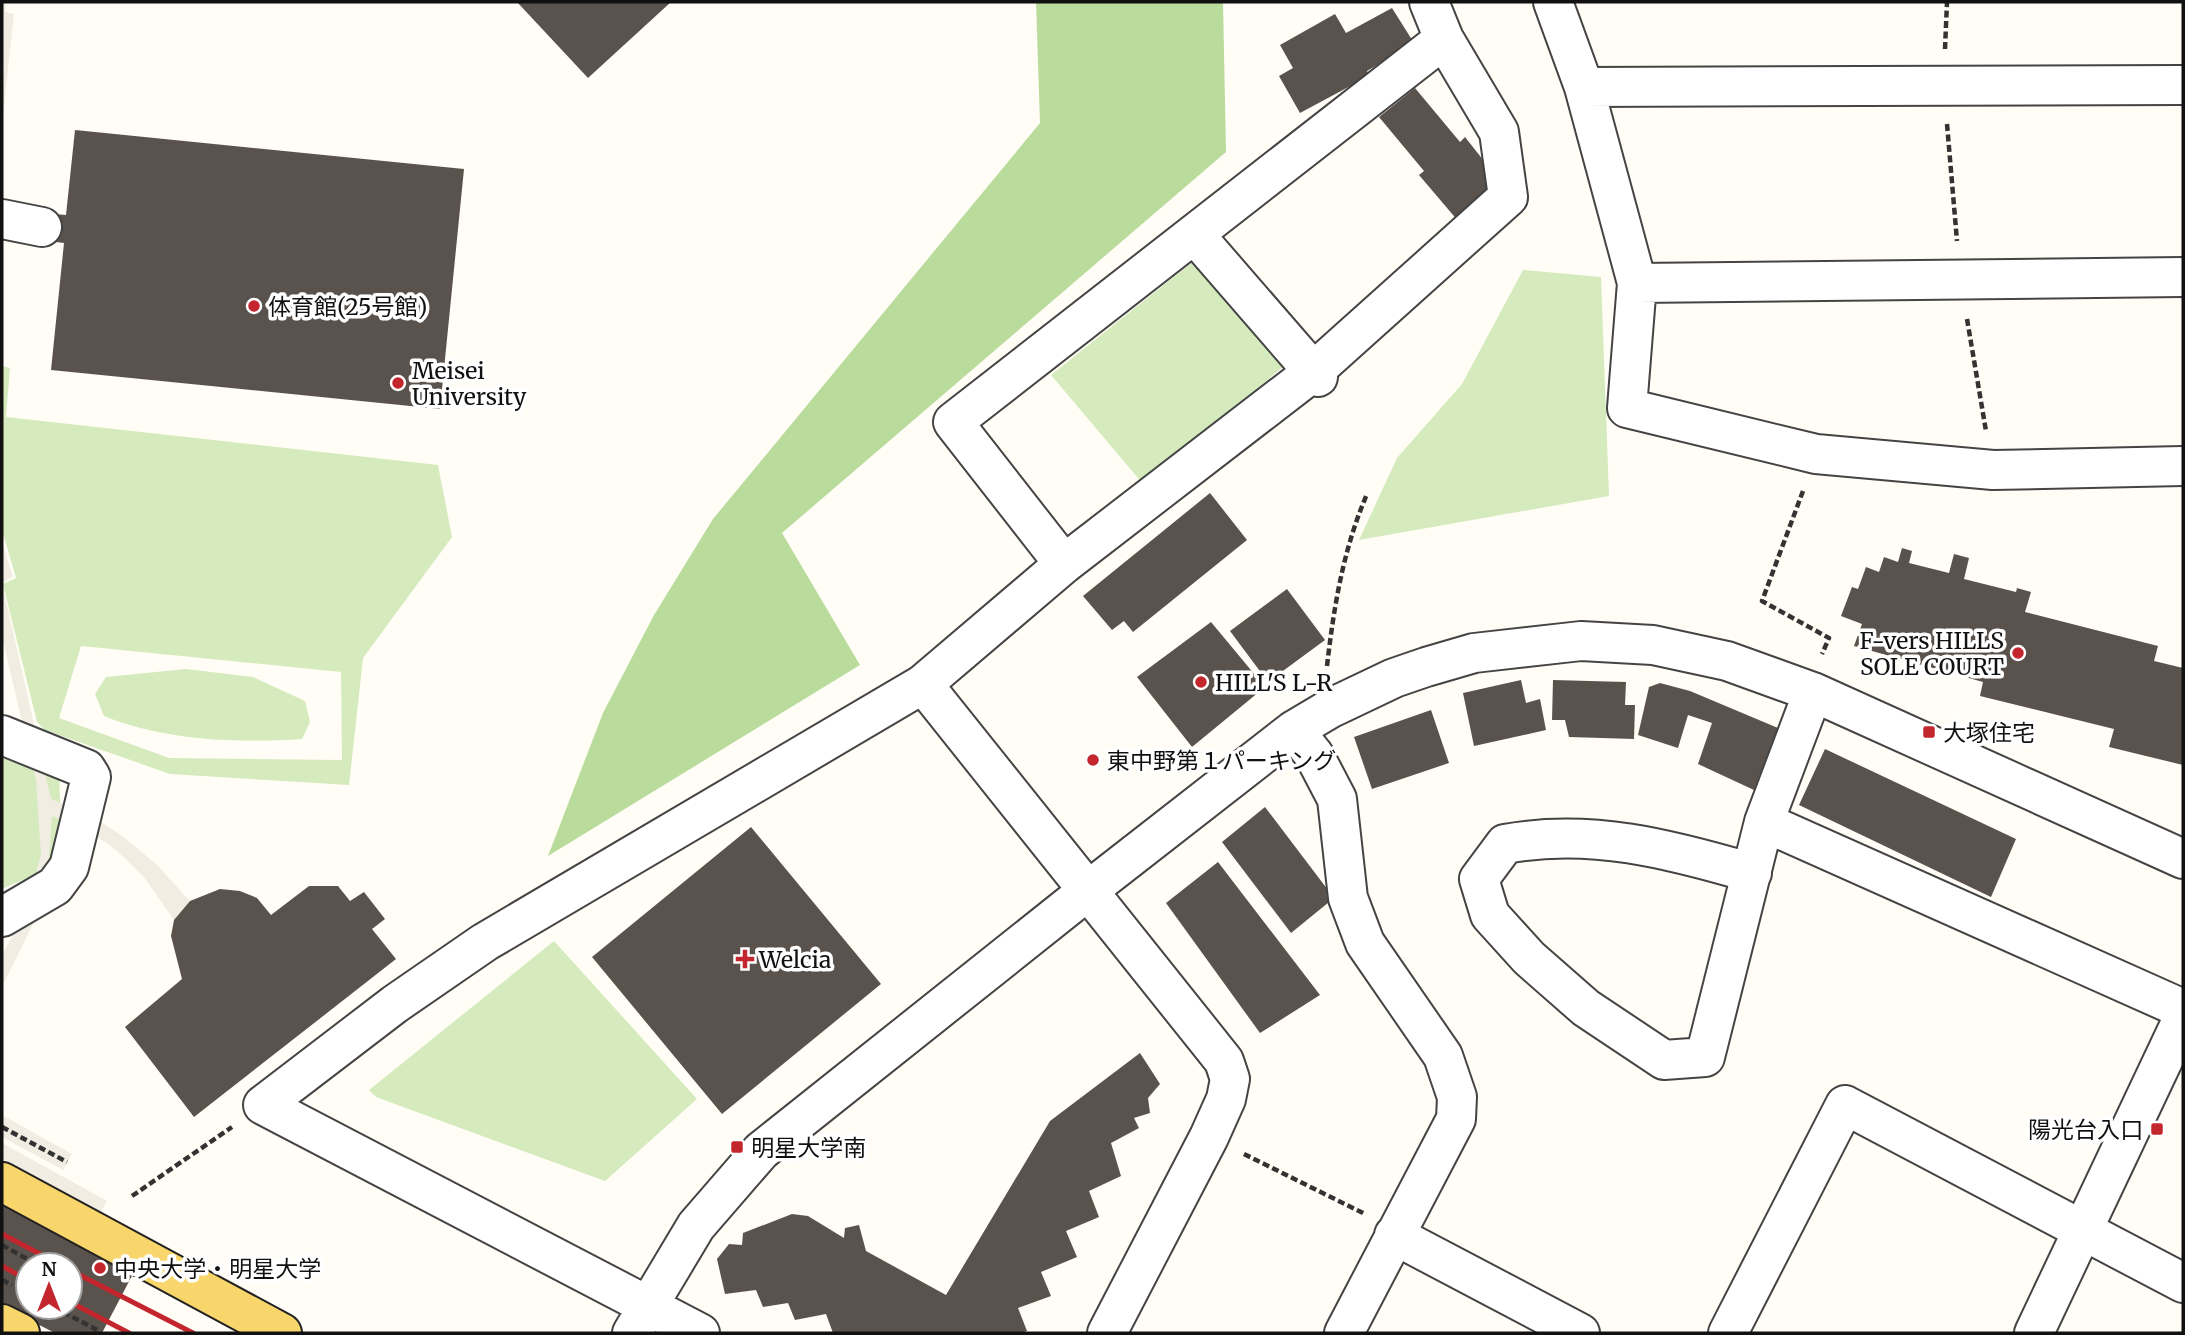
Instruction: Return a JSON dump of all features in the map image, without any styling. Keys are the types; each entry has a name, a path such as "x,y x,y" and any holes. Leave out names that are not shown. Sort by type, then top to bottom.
{"main road":[{"path":"2,1182 282,1333"},
{"path":"2,1324 20,1333"}],"street":[{"path":"700,1333 640,1320 263,1105 395,1004 485,942 923,684 1064,564 1315,374 1508,197 1499,131 1444,39 1429,2"},
{"path":"1553,2 1584,87 1637,284 1627,408 1816,454 1993,470 2183,466"},
{"path":"1064,564 953,422 1444,39"},
{"path":"1584,87 2183,85"},
{"path":"2,219 42,227"},
{"path":"1194,234 1315,374"},
{"path":"1637,284 2183,277"},
{"path":"640,1320 696,1226 761,1152 1294,730 1331,708 1394,678 1426,667 1474,653 1581,640 1653,645 1727,661 1813,692 2183,859"},
{"path":"923,684 1090,889 1224,1061 1230,1079 1226,1099 1209,1137 1107,1333"},
{"path":"1752,873 1684,853 1620,840 1542,837 1505,844 1479,878 1490,915 1530,958 1586,1008 1664,1060 1705,1057 1752,873 1763,822 1813,692"},
{"path":"1294,730 1314,755 1337,799 1348,898 1364,943 1443,1056 1457,1097 1456,1119 1344,1333"},
{"path":"2,734 86,769 91,777 69,867 55,886 2,917"},
{"path":"1763,822 2183,1009"},
{"path":"2034,1333 2183,1018"},
{"path":"1728,1333 1845,1105 2183,1283"},
{"path":"1394,1235 1580,1333"}],"path":[{"path":"1947,2 1943,85 1960,281 1993,470"},
{"path":"1816,454 1762,601 1829,638"},
{"path":"1327,670 1335,603 1349,536 1367,494"},
{"path":"2,1127 67,1162"},
{"path":"132,1196 229,1129"},
{"path":"1209,1137 1376,1220 1394,1235"},
{"path":"80,1321 97,1330"}],"green space":[{"path":"1036,2 1223,2 1226,152 782,533 860,665 548,856 603,713 654,615 713,519 1040,123"},
{"path":"1195,260 1284,366 1143,484 1051,375"},
{"path":"1523,270 1601,277 1609,496 1359,540 1397,458 1462,384"},
{"path":"2,366 10,368 6,417 438,465 452,537 363,658 349,785 170,774 45,730 37,722 3,584 16,578 2,530","holes":["81,646 341,672 342,760 169,758 59,718"]},
{"path":"186,669 253,677 305,701 310,722 302,739 252,741 176,735 152,731 104,716 95,694 106,677"},
{"path":"2,755 59,776 60,826 55,849 41,869 2,889"},
{"path":"554,941 697,1099 605,1181 376,1097 369,1090"}],"shaded area":[{"path":"2,2 6,2 5,12 14,14 2,124"},
{"path":"2,542 13,577 2,583"},
{"path":"2,583 51,799 92,816 125,838 157,865 190,901 174,920 144,877 115,849 84,828 52,816 47,886 37,916 2,987 2,955 26,911 41,854 36,780 2,637"},
{"path":"2,1115 72,1154 63,1170 2,1137"},
{"path":"2,1143 107,1201 83,1244 2,1164"}],"building":[{"path":"517,2 671,2 588,78"},
{"path":"1392,8 1414,43 1367,71 1369,76 1300,113 1279,76 1293,68 1280,45 1335,14 1346,33"},
{"path":"1415,88 1460,142 1465,137 1499,180 1459,222 1419,175 1424,171 1379,117"},
{"name":"体育館(25号館)","path":"75,130 464,169 440,409 51,370 64,243 40,240 43,213 66,215"},
{"path":"1210,493 1247,540 1133,632 1124,621 1112,630 1083,596"},
{"name":"F-vers HILLS SOLE COURT","path":"1902,548 1912,551 1909,563 1949,573 1954,554 1969,558 1964,579 2016,592 2017,588 2031,592 2025,612 2158,646 2154,661 2183,668 2183,765 2109,747 2114,729 1980,696 1983,682 1854,646 1862,624 1841,616 1852,587 1858,589 1866,567 1879,572 1884,557 1898,562"},
{"name":"HILL'S L-R","path":"1287,589 1325,640 1268,682 1230,631"},
{"name":"HILL'S L-R","path":"1211,622 1265,687 1192,747 1137,677"},
{"path":"1521,680 1526,703 1540,699 1546,730 1474,746 1463,693"},
{"path":"1553,680 1626,682 1625,705 1635,705 1634,739 1569,737 1565,720 1552,720"},
{"path":"1660,683 1690,691 1778,728 1754,790 1698,764 1712,723 1688,715 1678,748 1638,735 1649,687"},
{"path":"1431,710 1449,763 1372,789 1354,737"},
{"path":"1825,749 2016,839 1991,897 1799,805"},
{"path":"1265,807 1334,898 1291,933 1222,842"},
{"path":"751,827 881,984 722,1114 592,957"},
{"path":"1218,862 1320,995 1260,1033 1166,903"},
{"path":"309,886 338,886 350,901 364,892 385,919 372,929 396,959 194,1117 125,1027 182,979 171,936 174,920 190,901 220,889 240,891 257,898 271,915"},
{"path":"1140,1053 1160,1084 1148,1098 1150,1113 1134,1118 1139,1128 1111,1143 1121,1176 1089,1191 1099,1217 1066,1231 1077,1257 1041,1272 1051,1296 1018,1308 1027,1331 833,1333 826,1314 795,1320 788,1303 763,1307 756,1290 725,1294 717,1259 729,1244 742,1245 743,1233 792,1214 808,1216 844,1238 845,1228 859,1225 866,1251 946,1295 1050,1121"},
{"name":"中央大学・明星大学","path":"2,1202 135,1270 102,1333 55,1333 31,1321 84,1321 84,1251 14,1251 14,1312 2,1306"}],"railway":[{"path":"2,1234 34,1251"},
{"path":"2,1266 14,1272"},
{"path":"84,1277 193,1333"},
{"path":"84,1309 129,1333"}],"place":[{"name":"体育館(25号館)","path":"254,306"},
{"name":"Meisei University","path":"398,383"},
{"name":"F-vers HILLS SOLE COURT","path":"2018,653"},
{"name":"HILL'S L-R","path":"1201,682"},
{"name":"大塚住宅","path":"1929,732"},
{"name":"東中野第１パーキング","path":"1093,760"},
{"name":"Welcia","path":"745,959"},
{"name":"陽光台入口","path":"2157,1129"},
{"name":"明星大学南","path":"737,1147"},
{"name":"中央大学・明星大学","path":"100,1268"}]}
